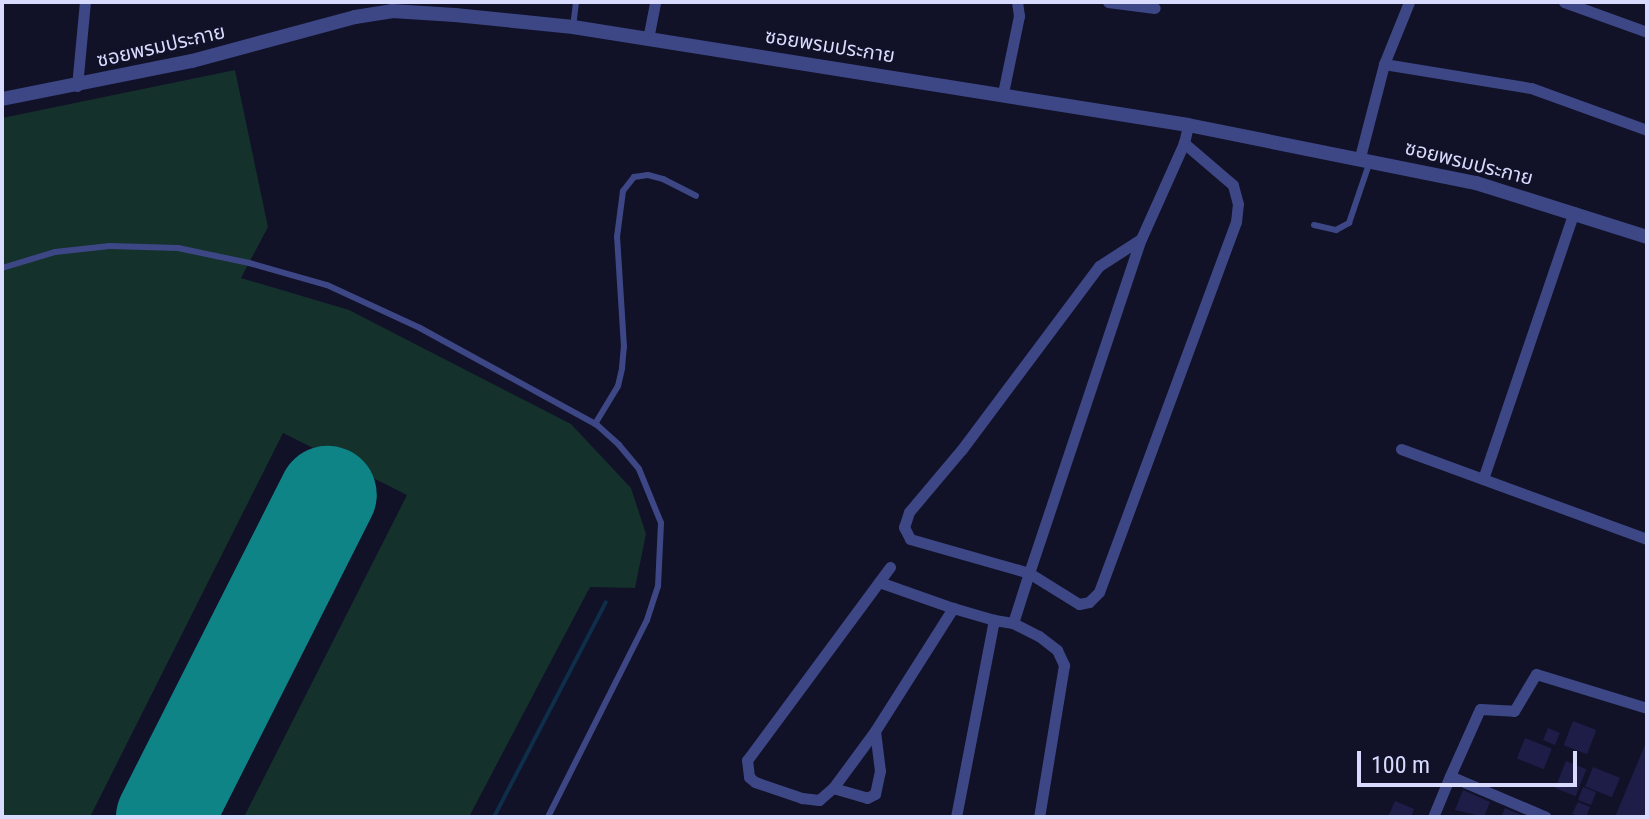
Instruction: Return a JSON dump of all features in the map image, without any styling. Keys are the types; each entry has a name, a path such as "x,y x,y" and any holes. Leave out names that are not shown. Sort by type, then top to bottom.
{"street":[{"path":"77,86 85,2"},
{"path":"648,39 655,2"},
{"path":"1003,93 1019,16 1017,2"},
{"path":"1108,2 1155,8"},
{"path":"1365,158 1384,64 1409,2"},
{"path":"1564,2 1597,7 1647,32"},
{"name":"ซอยพรมประกาย","path":"2,99 192,61 355,9 456,8 1003,93 1365,158 1476,183 1647,237"},
{"path":"1384,64 1531,88 1647,130"},
{"path":"1013,623 1141,239 1184,143 1188,125"},
{"path":"1141,239 1099,266 905,519 904,527 910,539 1029,573 1079,604 1089,602 1099,592 1236,222 1238,204 1233,185 1184,143"},
{"path":"1483,479 1574,212"},
{"path":"1401,449 1647,539"},
{"path":"890,567 747,760 749,777 755,782 802,798 819,800 833,788 875,731 953,608"},
{"path":"879,582 953,608 1013,623 1057,650 1064,665 1039,817"},
{"path":"956,817 994,620"},
{"path":"1433,817 1480,709 1514,711 1536,674 1647,708"},
{"path":"833,788 867,798 875,794 880,771 875,731"},
{"path":"1450,776 1546,817"}],"lane":[{"path":"573,27 576,2"},
{"path":"1314,225 1336,230 1349,223 1365,158"},
{"path":"595,424 608,406 622,368 624,347 617,237 623,191 634,177 648,175 696,196"},
{"path":"2,268 55,252 110,246 178,248 249,263 327,285 407,322 595,424 639,469 661,523 658,586 647,620 548,817"}],"green space":[{"path":"235,70 268,227 241,278 349,310 571,424 631,488 646,534 635,588 590,587 469,817 244,817 407,495 283,433 90,817 2,817 2,118"}],"building":[{"path":"1573,721 1596,730 1587,754 1564,745"},
{"path":"1548,728 1560,733 1555,745 1543,740"},
{"path":"1525,738 1552,749 1544,769 1517,758"},
{"path":"1647,740 1647,817 1615,817"},
{"path":"1566,761 1586,769 1576,796 1555,788"},
{"path":"1593,767 1620,778 1612,797 1585,786"},
{"path":"1583,787 1596,792 1591,805 1578,800"},
{"path":"1463,790 1490,802 1484,817 1455,810"},
{"path":"1395,801 1414,809 1411,817 1388,817"},
{"path":"1578,802 1590,807 1586,817 1572,814"},
{"path":"1505,808 1526,817 1501,817"}],"waterway":[{"path":"494,817 606,602"}],"runway":[{"path":"165,817 328,495"}]}
